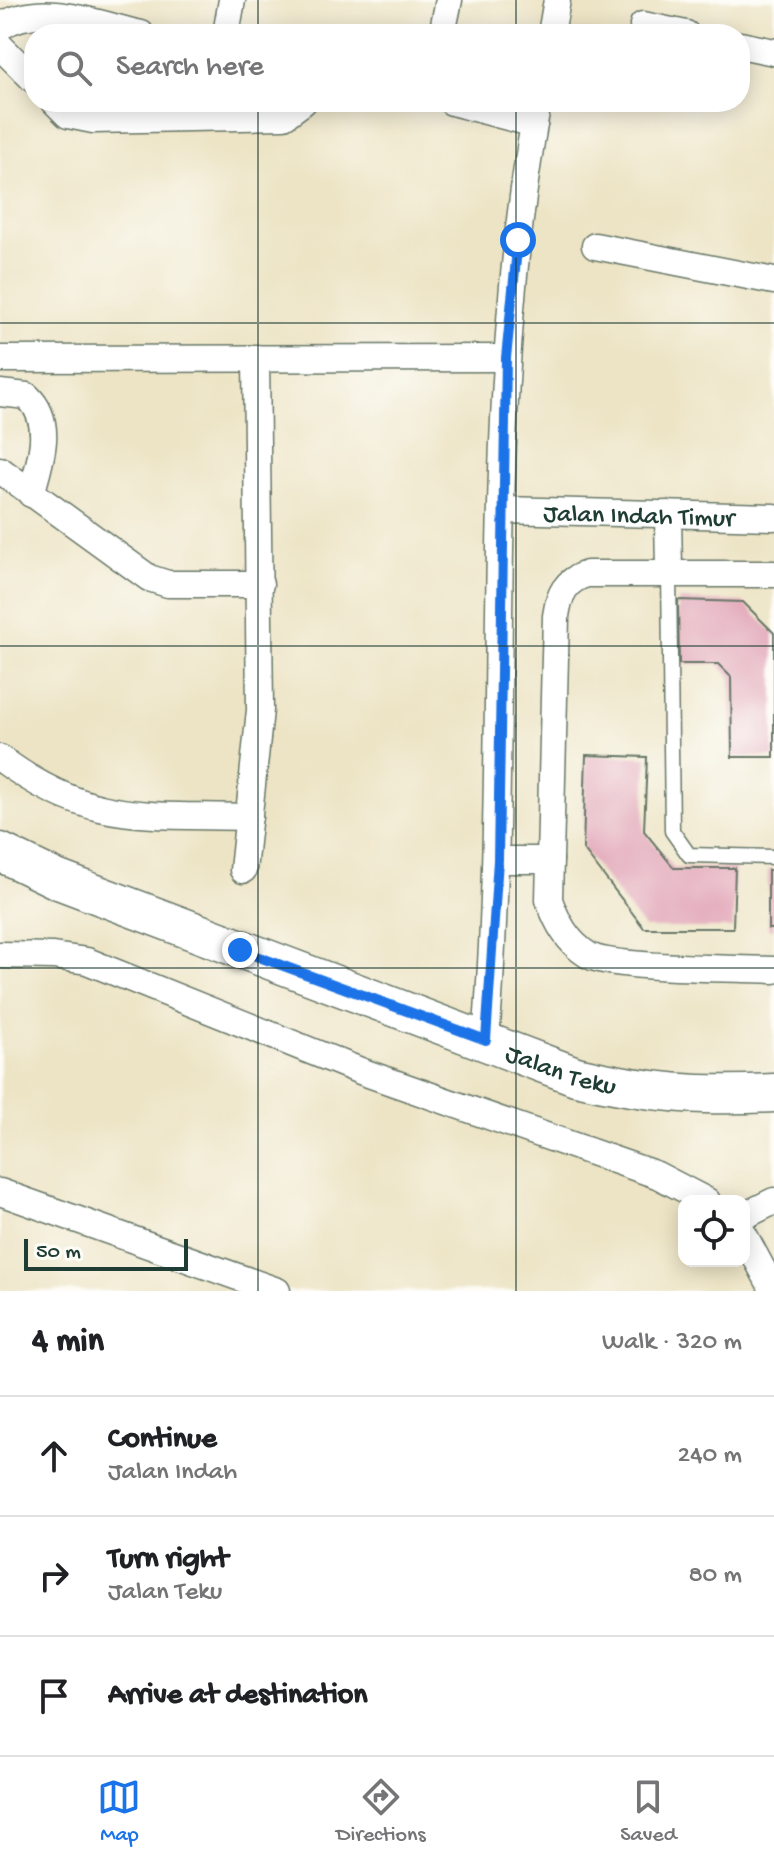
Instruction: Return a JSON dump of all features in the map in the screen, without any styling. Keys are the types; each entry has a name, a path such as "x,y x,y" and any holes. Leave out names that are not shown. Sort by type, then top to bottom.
{"main road":[{"name":"Jalan Teku","path":"0,852 56,879 576,1076 647,1092 717,1096 774,1093"}],"street":[{"path":"228,24 232,0"},
{"path":"444,24 449,0"},
{"path":"553,24 557,0"},
{"path":"0,27 23,14 56,15 96,24"},
{"path":"0,46 24,70"},
{"path":"750,47 774,52"},
{"path":"65,112 82,120 284,116 289,112"},
{"path":"486,1040 498,860 506,358 536,113"},
{"path":"595,246 774,281"},
{"path":"243,870 260,710 256,358"},
{"path":"0,359 506,358"},
{"path":"0,393 27,396 43,418 43,441 31,494"},
{"path":"0,470 149,578 168,584 260,584"},
{"name":"Jalan Indah Timur","path":"503,510 774,517"},
{"path":"668,514 669,571"},
{"path":"774,574 669,571 587,574 569,582 556,616 549,900 556,920 571,942 591,957 617,963 774,970"},
{"path":"0,758 52,793 115,814 249,817"},
{"path":"498,860 550,860"},
{"path":"0,955 53,956 87,961 363,1072 657,1175 695,1195"},
{"path":"0,1192 277,1291"},
{"path":"750,1213 774,1201"},
{"path":"750,1246 774,1291"}],"lane":[{"path":"669,571 672,831 689,855 774,857"}],"building":[{"path":"678,600 743,602 774,633 774,757 732,757 731,677 718,664 679,664"},
{"path":"586,755 647,757 644,831 674,868 735,868 733,928 644,928 583,849"},
{"path":"768,870 774,870 774,929 768,929"}],"route":[{"path":"240,950 486,1040 498,860 506,358 518,240"}]}
